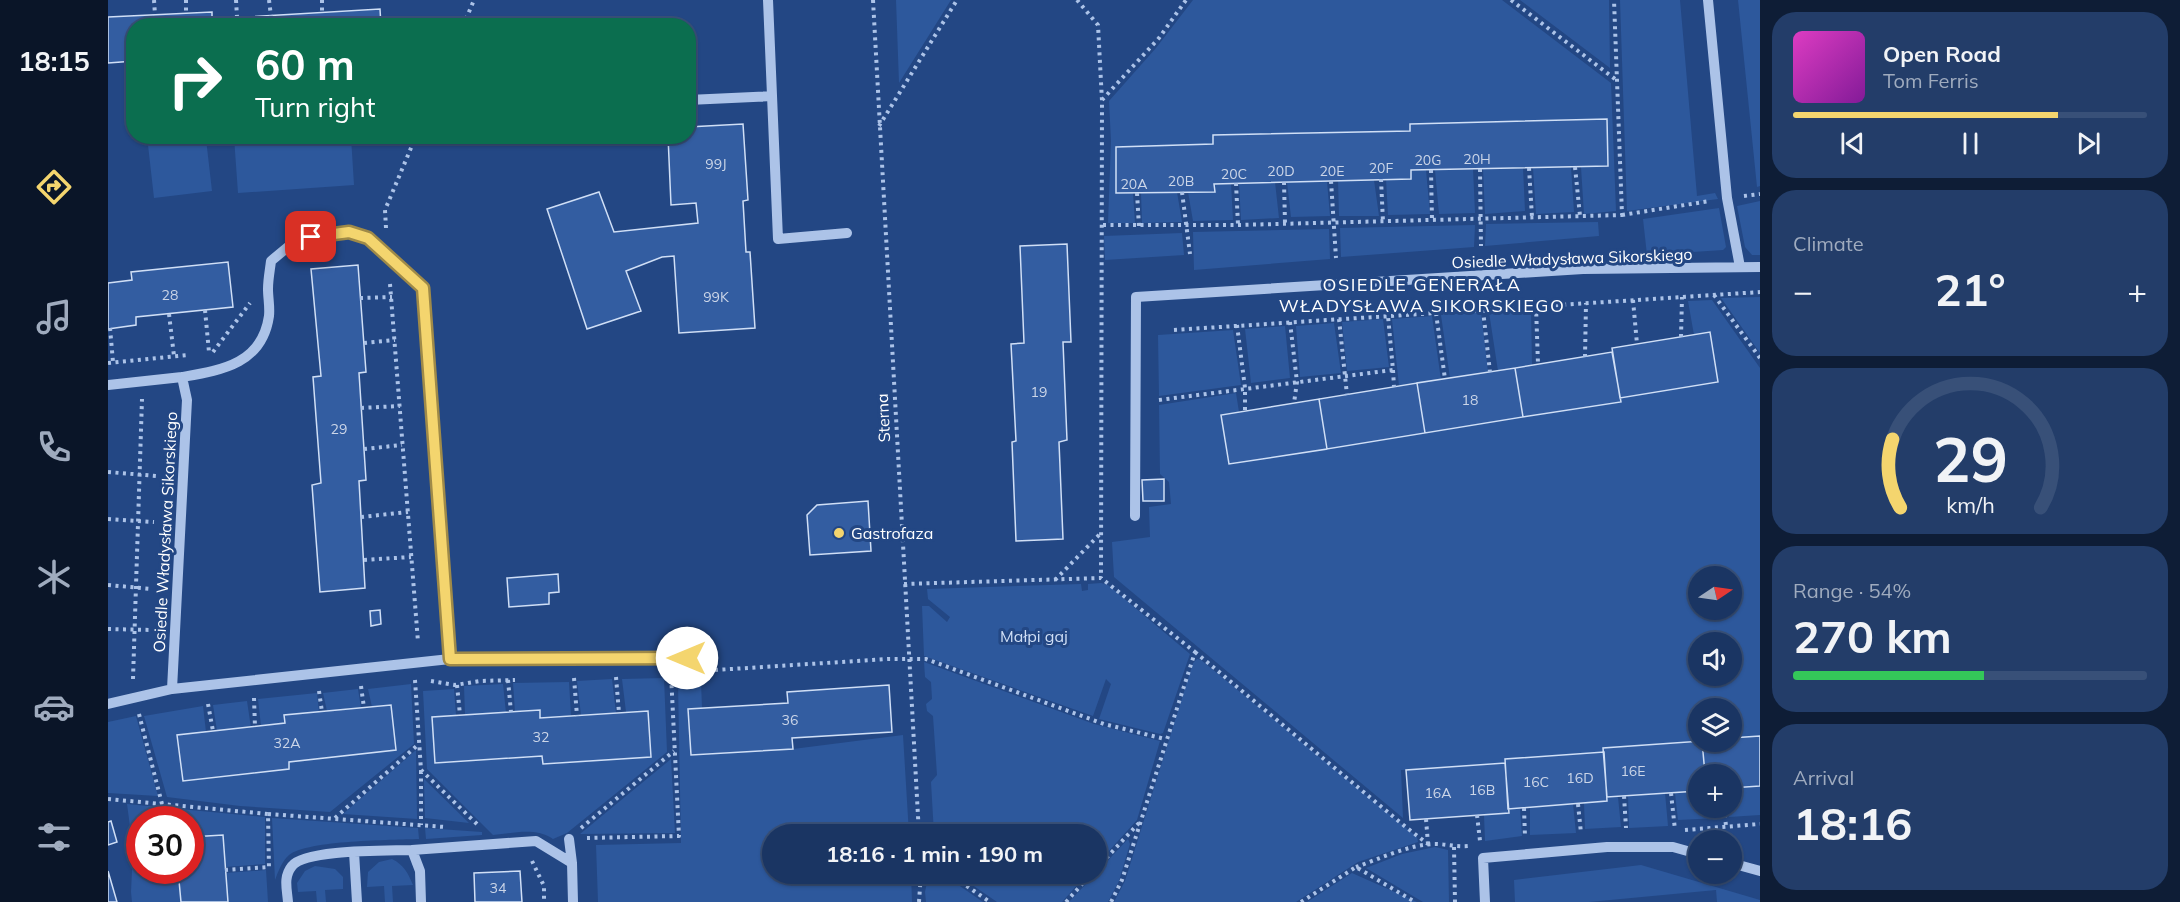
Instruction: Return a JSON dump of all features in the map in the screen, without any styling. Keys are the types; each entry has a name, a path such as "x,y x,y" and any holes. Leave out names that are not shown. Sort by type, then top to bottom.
{"street":[{"path":"768,0 778,239 847,233"},
{"path":"1708,0 1727,198 1740,267"},
{"path":"696,100 772,96"},
{"path":"108,385 218,371 248,358 265,336 269,315 267,287 271,261 289,246 311,237 349,232 368,238 423,288 450,659"},
{"name":"Osiedle Władysława Sikorskiego","path":"1135,516 1136,297 1583,269 1760,267"},
{"name":"Osiedle Władysława Sikorskiego","path":"172,689 187,400 182,377"},
{"path":"108,704 172,689 450,659 687,658"},
{"path":"569,838 573,902"},
{"path":"288,902 286,876 294,863 316,855 536,841 572,863"},
{"path":"1485,902 1483,858 1607,847 1673,847 1688,851"},
{"path":"412,850 420,871 421,902"},
{"path":"354,852 357,902"},
{"path":"1742,866 1760,871"}],"path":[{"path":"154,0 155,15"},
{"path":"186,0 186,13"},
{"path":"236,0 237,17"},
{"path":"269,0 271,16"},
{"path":"322,0 322,13"},
{"path":"466,18 474,0"},
{"name":"Sterna","path":"873,0 918,824"},
{"path":"879,126 957,0"},
{"path":"1077,0 1098,25 1102,101 1101,578"},
{"path":"1102,101 1159,38 1186,0"},
{"path":"1511,0 1615,79"},
{"path":"1614,0 1615,79 1622,215"},
{"path":"413,144 385,210 418,642"},
{"path":"1575,167 1580,216"},
{"path":"1529,168 1532,217"},
{"path":"1480,169 1480,246"},
{"path":"1431,170 1432,220"},
{"path":"1381,179 1383,222"},
{"path":"1331,181 1336,258"},
{"path":"1284,182 1285,223"},
{"path":"1236,183 1238,225"},
{"path":"1182,192 1190,254"},
{"path":"1137,193 1139,227"},
{"path":"1102,225 1139,227 1622,215 1641,214 1760,194"},
{"path":"1174,330 1760,292"},
{"path":"1714,295 1760,358"},
{"path":"360,298 392,297"},
{"path":"1681,337 1682,297"},
{"path":"1633,300 1637,344"},
{"path":"205,310 208,352 213,352 251,301"},
{"path":"1585,357 1586,303"},
{"path":"1536,306 1538,364"},
{"path":"1483,310 1490,372"},
{"path":"1436,313 1445,379"},
{"path":"170,314 174,356"},
{"path":"1388,316 1394,387"},
{"path":"1339,319 1347,395"},
{"path":"1290,322 1297,382 1294,403"},
{"path":"1237,326 1245,388 1245,411"},
{"path":"110,328 111,363 197,354"},
{"path":"364,343 395,340"},
{"path":"1159,400 1393,370"},
{"path":"133,682 142,394"},
{"path":"361,408 400,406"},
{"path":"364,449 402,445"},
{"path":"108,472 156,476"},
{"path":"361,516 408,512"},
{"path":"108,519 154,522"},
{"path":"1055,580 1101,533"},
{"path":"364,560 411,557"},
{"path":"904,584 1101,578 1195,652 1428,844 1434,844"},
{"path":"108,585 152,589"},
{"path":"108,629 151,630"},
{"path":"1111,902 1122,880 1165,739 1195,652"},
{"path":"694,671 926,659 1104,724 1165,739"},
{"path":"569,838 679,836 671,673 660,673"},
{"path":"605,677 627,675"},
{"path":"616,676 619,713"},
{"path":"574,678 577,716"},
{"path":"563,679 584,678"},
{"path":"415,679 421,770 421,825"},
{"path":"404,680 415,679 457,685 519,680"},
{"path":"508,680 511,712"},
{"path":"350,687 371,684"},
{"path":"360,685 364,708"},
{"path":"457,685 460,715"},
{"path":"308,691 329,689"},
{"path":"319,690 322,712"},
{"path":"243,699 264,696"},
{"path":"254,698 255,727"},
{"path":"196,704 215,702"},
{"path":"208,703 213,731"},
{"path":"128,714 150,711"},
{"path":"138,712 162,804"},
{"path":"334,818 419,743"},
{"path":"569,838 675,751"},
{"path":"421,770 483,830 473,829"},
{"path":"1671,793 1675,830"},
{"path":"1624,796 1627,834"},
{"path":"108,799 268,814 452,827"},
{"path":"1578,804 1581,837"},
{"path":"1524,808 1526,842"},
{"path":"268,814 270,879"},
{"path":"1477,815 1480,846"},
{"path":"1725,818 1726,826"},
{"path":"1426,819 1428,844"},
{"path":"1107,856 1140,822"},
{"path":"1454,847 1455,902"},
{"path":"530,858 544,886 544,902"},
{"path":"225,870 269,867"},
{"path":"1301,902 1356,867 1415,902"},
{"path":"919,902 920,884"},
{"path":"964,884 990,902"},
{"path":"1066,902 1082,884"}],"green space":[{"path":"896,0 951,0 899,83"},
{"path":"1193,0 1502,0 1611,83 1616,211 1584,214 1581,167 1608,166 1607,119 1410,124 1410,131 1213,135 1213,144 1116,147 1116,193 1133,193 1135,223 1108,223 1111,141 1109,101 1156,48"},
{"path":"1520,0 1609,0 1610,68"},
{"path":"1620,0 1680,0 1697,196 1715,193 1718,199 1627,211"},
{"path":"1738,0 1760,0 1760,186 1757,187"},
{"path":"207,144 212,191 154,198 148,145"},
{"path":"234,144 351,144 354,185 238,193"},
{"path":"1571,167 1574,212 1536,214 1533,168"},
{"path":"1523,168 1525,211 1485,214 1483,169"},
{"path":"1473,169 1475,213 1439,214 1435,170"},
{"path":"1411,170 1426,170 1430,214 1388,215 1386,179 1411,179"},
{"path":"1338,180 1374,180 1379,216 1339,216"},
{"path":"1327,181 1330,216 1291,217 1287,182"},
{"path":"1275,182 1279,218 1241,220 1239,183"},
{"path":"1231,183 1233,220 1193,221 1188,192 1215,191 1214,184"},
{"path":"1177,192 1182,222 1142,223 1141,193"},
{"path":"1760,201 1760,255 1752,255 1745,247 1737,206"},
{"path":"1719,208 1726,247 1723,250 1647,255 1643,219"},
{"path":"1598,222 1599,236 1485,246 1486,224"},
{"path":"1475,225 1474,247 1341,257 1340,228"},
{"path":"1329,229 1330,259 1194,270 1193,232"},
{"path":"1182,233 1184,255 1105,260 1104,236"},
{"path":"1760,297 1760,353 1721,298"},
{"path":"1712,300 1760,368 1760,736 1742,737 1742,698 1688,698 1688,742 1604,748 1604,752 1506,759 1505,766 1401,770 1403,818 1114,577 1112,542 1150,537 1149,507 1171,504 1169,482 1160,474 1159,405 1236,393 1239,412 1221,415 1230,464 1620,402 1620,398 1694,335 1688,301"},
{"path":"1531,309 1532,365 1498,371 1489,312"},
{"path":"1481,312 1488,372 1450,378 1441,315"},
{"path":"1432,316 1441,380 1399,386 1392,319"},
{"path":"1383,319 1389,367 1347,371 1342,322"},
{"path":"1334,323 1341,373 1300,377 1296,326"},
{"path":"1285,326 1290,378 1251,383 1245,329"},
{"path":"1233,330 1241,385 1159,396 1158,335"},
{"name":"Małpi gaj","path":"1081,584 1082,591 1088,590 1088,584 1108,585 1190,654 1163,733 1099,719 1111,684 1106,679 1093,716 924,656 922,606 929,606 947,622 950,617 928,599 927,589"},
{"path":"1197,659 1417,837 1418,842 1358,862 1296,902 1114,902 1125,881 1193,663"},
{"path":"924,662 1094,724 1160,741 1137,820 1107,853 1107,824 933,824 931,782 937,775 933,716 927,711 926,704 932,699 931,682 925,677"},
{"path":"664,678 667,752 567,833 553,839 532,832 493,835 427,769 423,691 454,689 456,715 432,717 435,763 542,756 543,764 651,757 648,712 626,712 622,679"},
{"path":"612,679 616,713 581,715 577,681"},
{"path":"701,681 702,708 688,709 691,755 793,749 903,735 908,824 762,824 762,884 911,884 912,902 598,902 596,845 681,843 678,683"},
{"path":"569,682 571,716 540,718 515,712 513,683"},
{"path":"411,684 414,744 330,812 240,806 167,797 144,716 203,706 206,732 177,736 183,781 289,769 289,762 396,750 391,705 372,707 368,689"},
{"path":"503,684 506,713 465,715 464,686"},
{"path":"358,689 361,708 327,711 323,693"},
{"path":"317,693 319,712 285,723 261,726 258,699"},
{"path":"247,701 251,728 217,731 213,705"},
{"path":"136,716 158,796 108,793 108,722"},
{"path":"416,750 417,819 343,814"},
{"path":"671,759 675,833 580,834"},
{"path":"424,779 469,823 425,818"},
{"path":"1760,786 1760,815 1742,816 1742,787"},
{"path":"1688,792 1688,818 1718,818 1678,820 1675,793"},
{"path":"1665,793 1668,826 1629,828 1628,796"},
{"path":"1607,797 1618,797 1621,827 1585,829 1584,803 1607,801"},
{"path":"1573,804 1576,833 1530,835 1530,807"},
{"path":"1508,808 1520,808 1522,836 1485,841 1484,815"},
{"path":"204,811 265,817 265,864 225,867 204,848"},
{"path":"272,818 418,828 419,839 351,842 299,850 287,857 275,880"},
{"path":"425,828 482,832 482,835 426,839"},
{"path":"1128,839 1130,844 1119,881 1108,902 1069,902 1086,884 1107,884 1107,861"},
{"path":"1435,847 1448,850 1449,902 1423,902 1366,868 1402,854"},
{"path":"392,859 405,870 413,885 392,886 393,902 385,902 384,886 367,887 368,872 379,862"},
{"path":"1641,865 1688,879 1688,884 1706,884 1760,900 1760,902 1717,902 1716,890 1589,902 1515,902 1514,880"},
{"path":"315,866 335,869 343,877 343,889 325,890 326,902 317,902 316,891 298,892 297,883 305,871"},
{"path":"266,870 268,902 228,902 225,873"},
{"path":"1352,873 1417,902 1307,902"},
{"path":"131,884 179,884 181,902 132,902"},
{"path":"927,884 957,884 983,902 926,902"},
{"path":"971,884 1078,884 1062,902 997,902"}],"building":[{"path":"380,9 381,18 229,18"},
{"path":"212,12 212,18 126,18 126,62 108,63 108,17"},
{"path":"1607,119 1608,166 1411,170 1411,179 1214,184 1215,192 1116,193 1116,147 1213,144 1213,135 1410,131 1410,124"},
{"path":"743,124 748,200 743,201 746,252 750,252 755,328 679,333 674,256 662,257 626,271 641,311 587,329 547,209 599,192 614,232 698,223 696,203 671,205 668,144 696,144 696,127"},
{"path":"1067,244 1071,342 1063,342 1067,440 1059,442 1063,539 1016,541 1012,442 1016,441 1011,344 1024,343 1020,246"},
{"path":"228,262 233,307 136,317 136,325 108,329 108,283 132,280 131,272"},
{"path":"358,265 366,372 359,373 366,480 359,481 365,588 320,592 312,485 321,483 313,377 321,376 311,269"},
{"path":"1710,332 1718,382 1620,398 1612,348"},
{"path":"1612,352 1621,402 1523,417 1515,368"},
{"path":"1515,368 1523,417 1425,433 1417,383"},
{"path":"1417,383 1425,433 1327,449 1319,399"},
{"path":"1319,399 1327,449 1229,464 1221,415"},
{"path":"1164,479 1164,501 1143,501 1142,480"},
{"name":"Gastrofaza","path":"868,501 871,551 810,555 807,515 817,505"},
{"path":"558,574 559,592 549,593 549,604 509,607 507,578"},
{"path":"380,610 381,624 371,626 370,611"},
{"path":"889,685 892,732 792,738 793,749 691,755 688,709 788,703 787,692"},
{"path":"391,705 396,750 289,762 289,769 183,781 177,735 285,723 284,715"},
{"path":"540,710 540,718 648,711 651,757 543,764 542,756 435,763 432,717"},
{"path":"1760,736 1760,786 1742,787 1742,764 1704,764 1703,752 1742,752 1742,737"},
{"path":"1688,742 1688,752 1703,752 1704,764 1688,764 1688,792 1607,797 1603,748"},
{"path":"1604,752 1607,801 1508,809 1505,759"},
{"path":"1505,763 1509,813 1410,820 1406,770"},
{"path":"111,821 117,842 108,845 108,822"},
{"path":"223,835 228,902 181,902 179,884 204,884 204,836"},
{"path":"108,871 117,902 108,902"},
{"path":"520,871 522,902 475,902 474,873"}],"place":[{"name":"Gastrofaza","path":"839,533"}],"district":[{"name":"OSIEDLE GENERAŁA WŁADYSŁAWA SIKORSKIEGO","path":"1422,294"}],"route":[{"path":"311,237 349,232 368,238 423,288 450,659 687,658"}]}
